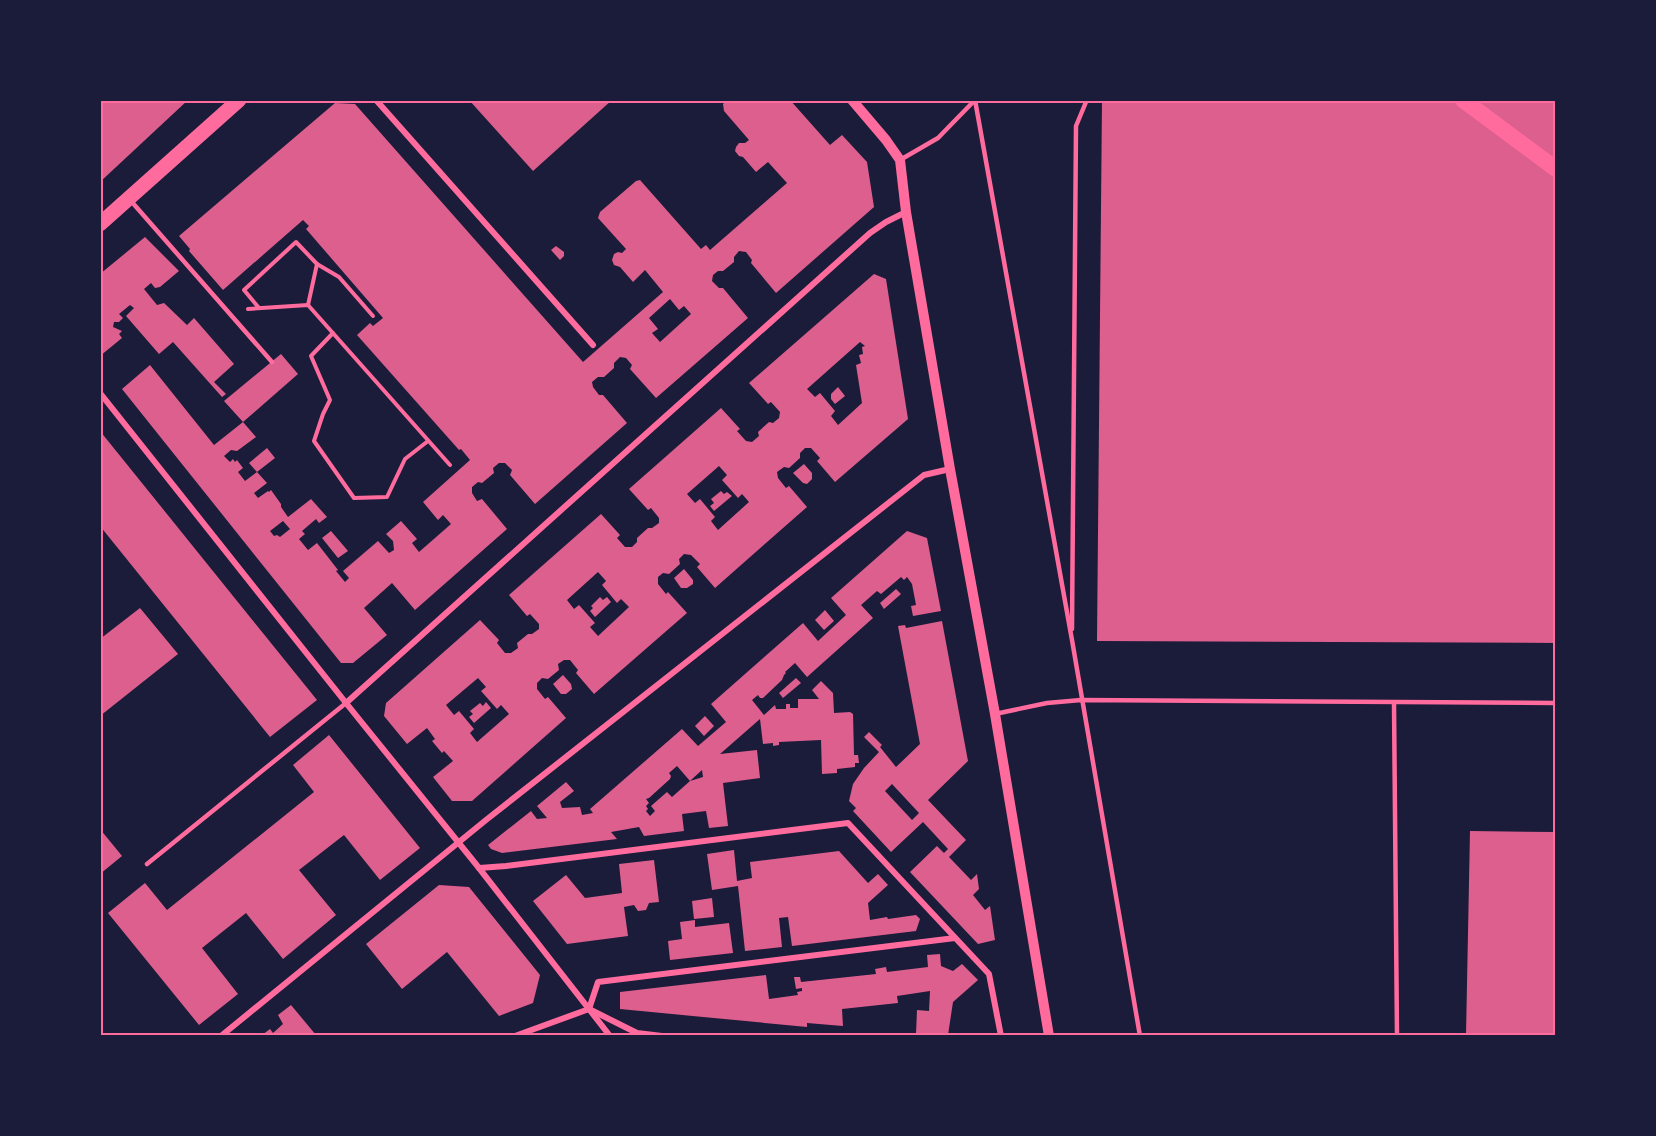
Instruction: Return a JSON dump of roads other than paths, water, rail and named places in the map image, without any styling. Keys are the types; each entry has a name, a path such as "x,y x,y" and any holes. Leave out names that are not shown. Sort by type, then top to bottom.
{"highway":[{"path":"1463,100 1556,169"}],"main road":[{"path":"100,224 239,100"}],"street":[{"path":"376,100 592,345"},
{"path":"852,100 900,160 906,212 1049,1035"},
{"path":"346,703 870,233 906,212"},
{"path":"100,393 610,1035"},
{"path":"221,1035 458,843 924,475 950,469"},
{"path":"479,868 848,823 989,974 1001,1035"},
{"path":"589,1009 598,982 955,938"},
{"path":"515,1035 589,1009 637,1034 662,1035"}],"lane":[{"path":"1072,640 1076,126 1088,100"},
{"path":"900,160 938,138 974,101"},
{"path":"974,101 1072,640 1140,1035"},
{"path":"129,198 272,362"},
{"path":"995,714 1047,703 1081,700 1556,703"},
{"path":"147,864 346,703"},
{"path":"1394,703 1397,1035"}]}
